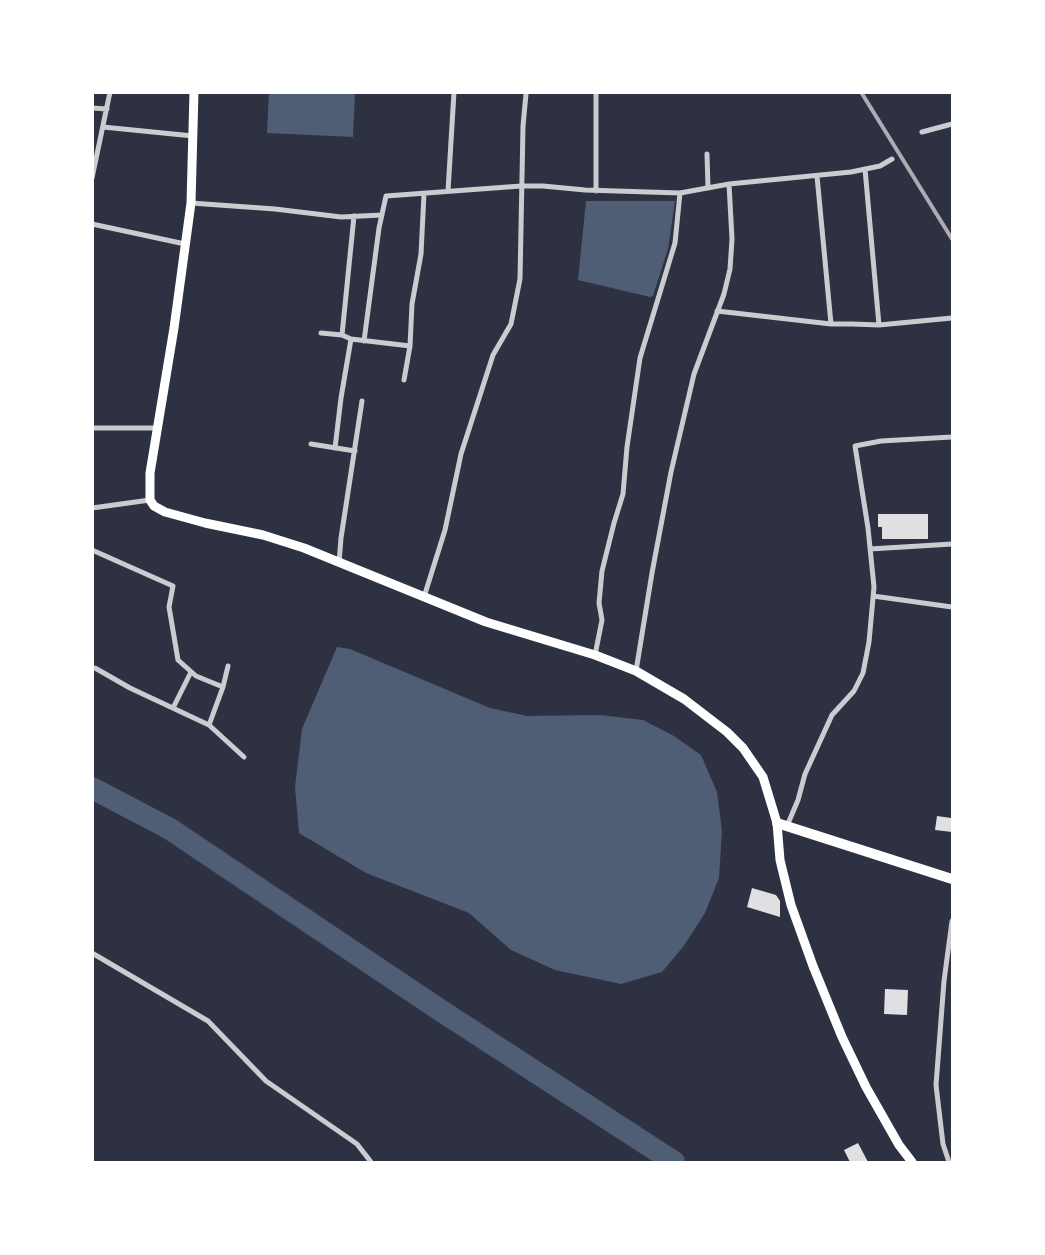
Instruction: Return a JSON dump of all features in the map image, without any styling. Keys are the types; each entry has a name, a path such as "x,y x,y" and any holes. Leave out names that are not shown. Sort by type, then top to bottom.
{"main road":[{"path":"194,92 191,203 174,328 150,473 150,500 154,506 165,512 263,535 304,548 486,622 595,655 636,671 684,700 727,732 743,748 763,777 782,824 780,860 791,906 812,966 842,1037 866,1087 899,1145 912,1162"},
{"path":"782,824 952,878"}],"street":[{"path":"93,176 110,92"},
{"path":"448,191 454,92"},
{"path":"596,92 596,190"},
{"path":"424,597 445,530 464,445 493,355 511,324 520,279 521,186 526,94"},
{"path":"92,108 107,109"},
{"path":"922,132 952,124"},
{"path":"103,127 193,136"},
{"path":"707,154 708,188"},
{"path":"364,341 386,196 521,186 680,193 729,184 817,176 865,169 880,166 892,159"},
{"path":"865,169 879,325"},
{"path":"817,176 831,324"},
{"path":"636,671 671,472 694,374 730,269 732,239 729,184"},
{"path":"595,655 602,620 599,603 602,571 623,494 627,447 640,358 675,243 680,193"},
{"path":"404,380 410,346 412,304 421,254 424,194"},
{"path":"191,203 276,209 341,217 382,215"},
{"path":"342,335 354,216"},
{"path":"92,224 185,244"},
{"path":"717,311 831,324 879,325 952,318"},
{"path":"321,334 342,335 351,339 410,346"},
{"path":"335,448 351,339"},
{"path":"339,563 341,538 362,401"},
{"path":"92,428 157,428"},
{"path":"782,824 798,800 805,774 832,715 854,691 863,673 869,642 873,596 870,549 855,446 881,441 952,437"},
{"path":"311,444 354,452"},
{"path":"92,508 150,500"},
{"path":"870,549 952,544"},
{"path":"92,550 173,586 169,607 178,660 196,676 223,687"},
{"path":"873,596 952,607"},
{"path":"209,725 223,687 228,666"},
{"path":"95,668 130,688 209,725 244,757"},
{"path":"173,708 191,672"},
{"path":"949,1162 943,1144 936,1084 944,981 952,921"},
{"path":"92,953 208,1021 266,1081 357,1144 371,1162"}],"water":[{"path":"269,93 355,93 353,137 267,133"},
{"path":"586,201 675,201 668,249 653,296 650,297 578,280"},
{"path":"337,647 350,649 490,708 527,716 600,715 643,720 674,736 701,755 717,792 722,831 719,878 705,913 683,947 662,972 621,984 555,970 511,950 469,913 366,873 299,833 295,787 302,729"}],"building":[{"path":"878,514 928,514 928,539 882,539 882,527 878,527"},
{"path":"951,814 952,832 935,830 937,816 951,818"},
{"path":"752,888 776,895 780,901 780,917 747,907"},
{"path":"885,989 908,990 907,1015 884,1014"},
{"path":"858,1143 868,1162 850,1162 844,1150"}],"waterway":[{"path":"92,788 170,829 440,1010 674,1162"}],"railway":[{"path":"861,92 952,239"}]}
